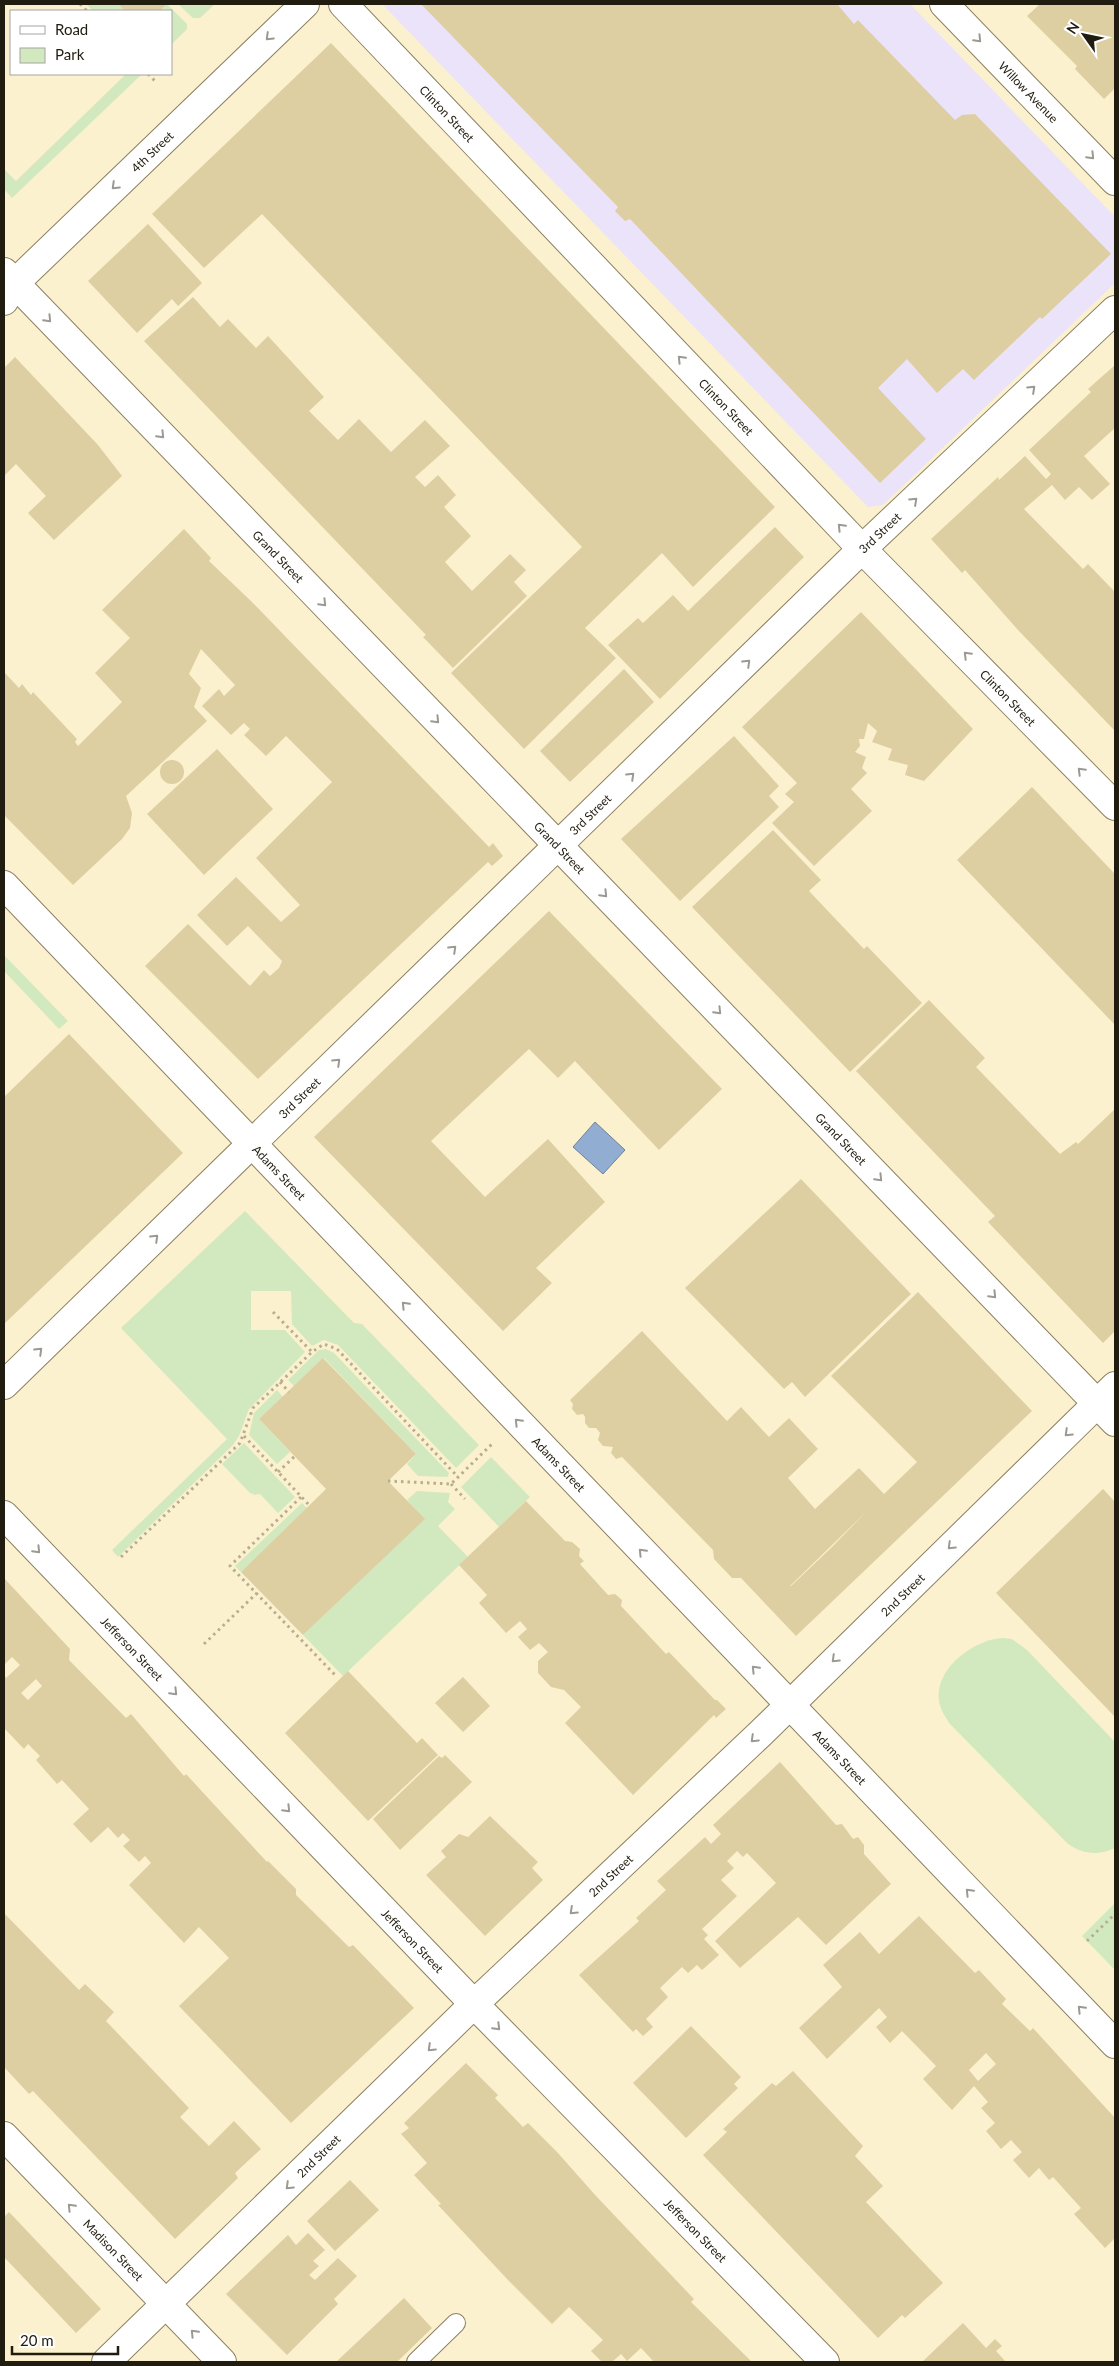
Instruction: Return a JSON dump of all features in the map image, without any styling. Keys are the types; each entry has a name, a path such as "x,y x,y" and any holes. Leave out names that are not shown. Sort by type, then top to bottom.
{"street":[{"name":"4th Street","path":"7,286 305,4"},
{"name":"Clinton Street","path":"343,4 862,550 1115,806"},
{"name":"Willow Avenue","path":"944,4 1115,181"},
{"name":"Grand Street","path":"7,286 1109,1404"},
{"name":"3rd Street","path":"4,1385 862,550 1115,310"},
{"name":"Adams Street","path":"4,885 1115,2044"},
{"name":"2nd Street","path":"106,2362 474,2004 788,1704 1109,1404"},
{"name":"Jefferson Street","path":"4,1515 474,2004 825,2362"},
{"name":"Madison Street","path":"4,2136 222,2362"}],"lane":[{"path":"416,2362 456,2323"}],"path":[{"path":"149,75 156,82"},
{"path":"273,1312 312,1352"},
{"path":"121,1558 240,1443 253,1408 312,1352 324,1344 336,1350 458,1476"},
{"path":"280,1382 289,1392"},
{"path":"244,1436 310,1506"},
{"path":"451,1484 492,1444"},
{"path":"278,1472 295,1456"},
{"path":"388,1481 451,1484 465,1499"},
{"path":"301,1497 230,1566 336,1676"},
{"path":"204,1644 257,1593"},
{"path":"1087,1941 1115,1914"}],"shaded area":[{"path":"382,4 910,4 1115,217 1115,283 883,505 868,507"}],"green space":[{"path":"86,4 118,4 124,10 92,10"},
{"path":"167,4 187,24 187,29 172,44 172,10 161,10"},
{"path":"178,4 215,4 200,18 193,18"},
{"path":"125,75 141,75 12,198 4,189 4,169 16,181"},
{"path":"4,955 68,1021 59,1029 4,971"},
{"path":"245,1211 354,1323 362,1324 479,1445 456,1468 338,1345 324,1340 312,1346 292,1324 291,1291 251,1291 251,1330 285,1330 305,1352 249,1409 239,1436 233,1445 118,1557 112,1550 227,1439 121,1328"},
{"path":"326,1349 334,1353 449,1473 448,1477 418,1476 407,1464 416,1454 324,1358 294,1386 288,1380 319,1350"},
{"path":"277,1390 283,1397 259,1419 290,1452 277,1464 249,1435 254,1413"},
{"path":"244,1443 295,1497 278,1513 260,1494 250,1493 222,1464"},
{"path":"491,1457 530,1497 499,1527 461,1487"},
{"path":"417,1491 450,1493 448,1502 455,1509 438,1526 468,1557 343,1676 303,1635 424,1519 407,1500"},
{"path":"302,1503 307,1508 241,1572 235,1566"},
{"path":"1003,1638 1012,1639 1027,1650 1115,1742 1115,1848 1109,1851 1091,1853 1079,1850 1068,1844 949,1723 940,1707 939,1689 949,1667 958,1658 980,1644"},
{"path":"1115,1903 1115,1970 1082,1936"}],"water":[{"path":"595,1122 625,1150 603,1174 573,1147"}],"building":[{"path":"118,4 167,4 161,10 124,10"},
{"path":"421,4 837,4 854,24 858,20 955,120 962,115 975,114 1111,254 1042,319 1040,317 974,380 963,369 937,393 907,359 878,388 926,439 880,483 630,219 625,221 615,211 618,207"},
{"path":"1040,4 1115,4 1115,88 1104,99 1075,69 1077,66 1027,16"},
{"path":"331,43 775,507 693,587 662,553 585,628 616,658 524,749 451,673 582,547 262,214 204,268 152,214"},
{"path":"148,224 202,283 178,306 172,299 137,333 88,281"},
{"path":"193,297 220,327 228,319 256,348 268,336 324,397 309,411 338,440 359,419 391,452 425,420 450,446 415,477 425,487 438,475 456,495 444,507 471,536 445,562 472,591 510,554 526,570 514,582 527,596 453,668 423,637 426,635 144,341"},
{"path":"15,357 98,445 122,476 54,540 28,513 46,496 16,464 4,476 4,368"},
{"path":"1115,365 1115,428 1084,456 1110,484 1092,500 1079,487 1065,500 1052,485 1024,509 1083,569 1088,564 1115,592 1115,731 1018,630 965,570 962,573 931,539 998,477 999,480 1025,456 1046,479 1051,474 1029,450 1091,392 1088,389"},
{"path":"775,527 804,557 660,699 608,645 638,618 643,623 673,595 688,611"},
{"path":"184,529 211,558 209,561 251,601 489,847 493,843 503,856 492,866 488,862 258,1079 145,966 188,924 250,986 264,970 270,976 279,968 282,961 248,926 227,946 197,915 236,877 281,922 300,905 256,858 332,782 286,736 266,756 244,735 250,729 244,723 231,735 202,706 219,689 224,696 235,685 201,649 189,674 201,688 194,707 207,721 126,796 132,813 130,828 122,839 73,885 4,815 4,672 19,688 22,684 31,695 33,692 77,739 75,742 78,746 122,702 95,673 130,638 102,610"},
{"path":"861,612 973,729 924,781 905,775 908,765 888,760 892,749 872,742 877,731 868,723 864,739 859,739 860,746 855,752 866,757 862,768 867,773 851,789 872,811 814,866 772,823 794,802 785,794 797,783 742,727"},
{"path":"624,669 654,702 570,782 540,751"},
{"path":"734,736 779,786 769,796 779,807 680,901 621,839"},
{"path":"217,749 273,809 204,875 147,814"},
{"path":"172,760 177,761 183,767 183,777 177,783 172,784 167,783 161,777 160,772 161,767 167,761"},
{"path":"1032,787 1115,874 1115,1025 957,860"},
{"path":"773,830 821,880 809,891 864,949 867,946 922,1003 850,1072 692,907"},
{"path":"549,911 722,1089 659,1150 575,1061 558,1078 529,1049 431,1141 485,1197 548,1139 605,1202 536,1268 552,1283 503,1331 314,1137"},
{"path":"929,1000 985,1058 976,1067 1060,1154 1076,1142 1078,1144 1115,1109 1115,1331 1103,1343 988,1222 995,1216 856,1071"},
{"path":"69,1034 183,1153 4,1324 4,1097"},
{"path":"801,1179 911,1294 805,1397 792,1382 784,1389 685,1288"},
{"path":"918,1292 1032,1411 796,1636 741,1578 732,1578 714,1559 713,1550 622,1457 616,1459 611,1453 613,1447 603,1446 598,1440 600,1433 596,1428 589,1428 585,1423 583,1414 577,1415 572,1409 573,1404 570,1400 642,1331 727,1421 741,1407 769,1437 789,1418 818,1449 788,1478 815,1509 859,1468 884,1494 917,1462 831,1376","holes":["866,1512 791,1586 790,1586"]},
{"path":"323,1358 416,1454 388,1481 425,1519 303,1635 241,1572 326,1489 259,1419"},
{"path":"1103,1489 1115,1502 1115,1717 996,1593"},
{"path":"526,1501 565,1541 572,1542 580,1549 579,1556 584,1561 580,1564 608,1595 615,1594 622,1600 621,1606 666,1654 669,1652 726,1709 716,1718 714,1715 633,1795 565,1723 581,1707 564,1690 551,1687 538,1673 538,1661 548,1652 539,1643 530,1650 518,1637 527,1629 520,1621 506,1633 479,1603 487,1595 459,1565"},
{"path":"4,1578 70,1649 69,1660 126,1718 131,1714 184,1776 186,1774 267,1862 296,1889 296,1895 349,1947 353,1945 414,2008 291,2123 179,2006 229,1958 199,1927 184,1943 129,1885 151,1863 145,1856 139,1862 123,1846 130,1840 123,1833 118,1838 108,1827 91,1843 73,1824 89,1809 62,1780 57,1784 36,1760 40,1756 28,1744 24,1749 4,1728 4,1675 6,1678 20,1665 12,1657 4,1665","holes":["36,1679 42,1686 28,1700 21,1693"]},
{"path":"348,1671 417,1743 422,1738 438,1755 368,1821 285,1733"},
{"path":"463,1677 490,1706 463,1732 435,1703"},
{"path":"445,1755 472,1782 400,1850 373,1819 439,1756 442,1758"},
{"path":"780,1762 836,1825 842,1824 853,1839 858,1837 864,1845 864,1854 891,1884 826,1945 798,1917 740,1968 715,1941 776,1883 747,1853 743,1857 737,1851 727,1861 734,1868 721,1880 737,1896 702,1929 708,1935 704,1939 719,1955 702,1970 697,1965 688,1973 682,1967 660,1988 668,1997 646,2019 653,2027 643,2036 636,2029 633,2032 579,1975 639,1921 636,1918 666,1890 657,1881 705,1837 711,1844 721,1834 713,1825"},
{"path":"490,1816 538,1862 532,1868 543,1880 485,1936 426,1875 446,1857 441,1851 459,1834 468,1837"},
{"path":"4,1913 79,1990 85,1984 114,2012 106,2021 189,2108 180,2117 209,2146 234,2121 261,2149 235,2173 238,2178 175,2239 33,2091 29,2094 4,2067"},
{"path":"919,1916 975,1973 979,1970 1006,1999 1002,2004 1030,2031 1033,2028 1115,2118 1115,2238 1105,2248 1074,2214 1081,2208 1053,2177 1049,2180 1039,2168 1029,2178 1013,2160 1022,2152 1011,2140 1001,2149 986,2131 995,2123 981,2108 988,2102 974,2086 952,2110 923,2079 936,2066 902,2031 890,2043 876,2027 887,2017 879,2008 827,2059 799,2028 842,1987 823,1965 860,1932 879,1954","holes":["986,2053 996,2064 978,2081 969,2070"]},
{"path":"691,2026 741,2077 734,2084 738,2088 686,2138 633,2083"},
{"path":"466,2063 498,2095 495,2098 523,2127 528,2123 557,2152 694,2299 691,2302 752,2362 654,2362 641,2348 627,2361 621,2354 612,2362 602,2362 591,2351 603,2340 569,2307 552,2324 508,2280 438,2205 441,2204 414,2175 427,2163 401,2134 409,2128 404,2123"},
{"path":"793,2071 863,2146 855,2156 883,2186 866,2202 943,2283 905,2318 902,2315 878,2338 703,2155 727,2132 723,2129 772,2083 776,2086"},
{"path":"350,2180 379,2210 335,2251 307,2221"},
{"path":"9,2212 101,2309 76,2333 4,2257 4,2217"},
{"path":"308,2233 325,2250 313,2261 319,2266 309,2275 315,2280 338,2258 357,2276 334,2299 338,2304 287,2355 226,2294 288,2235 296,2245"},
{"path":"404,2298 432,2328 397,2362 336,2362"},
{"path":"963,2323 986,2348 995,2339 1002,2346 996,2351 1006,2362 922,2362"}]}
